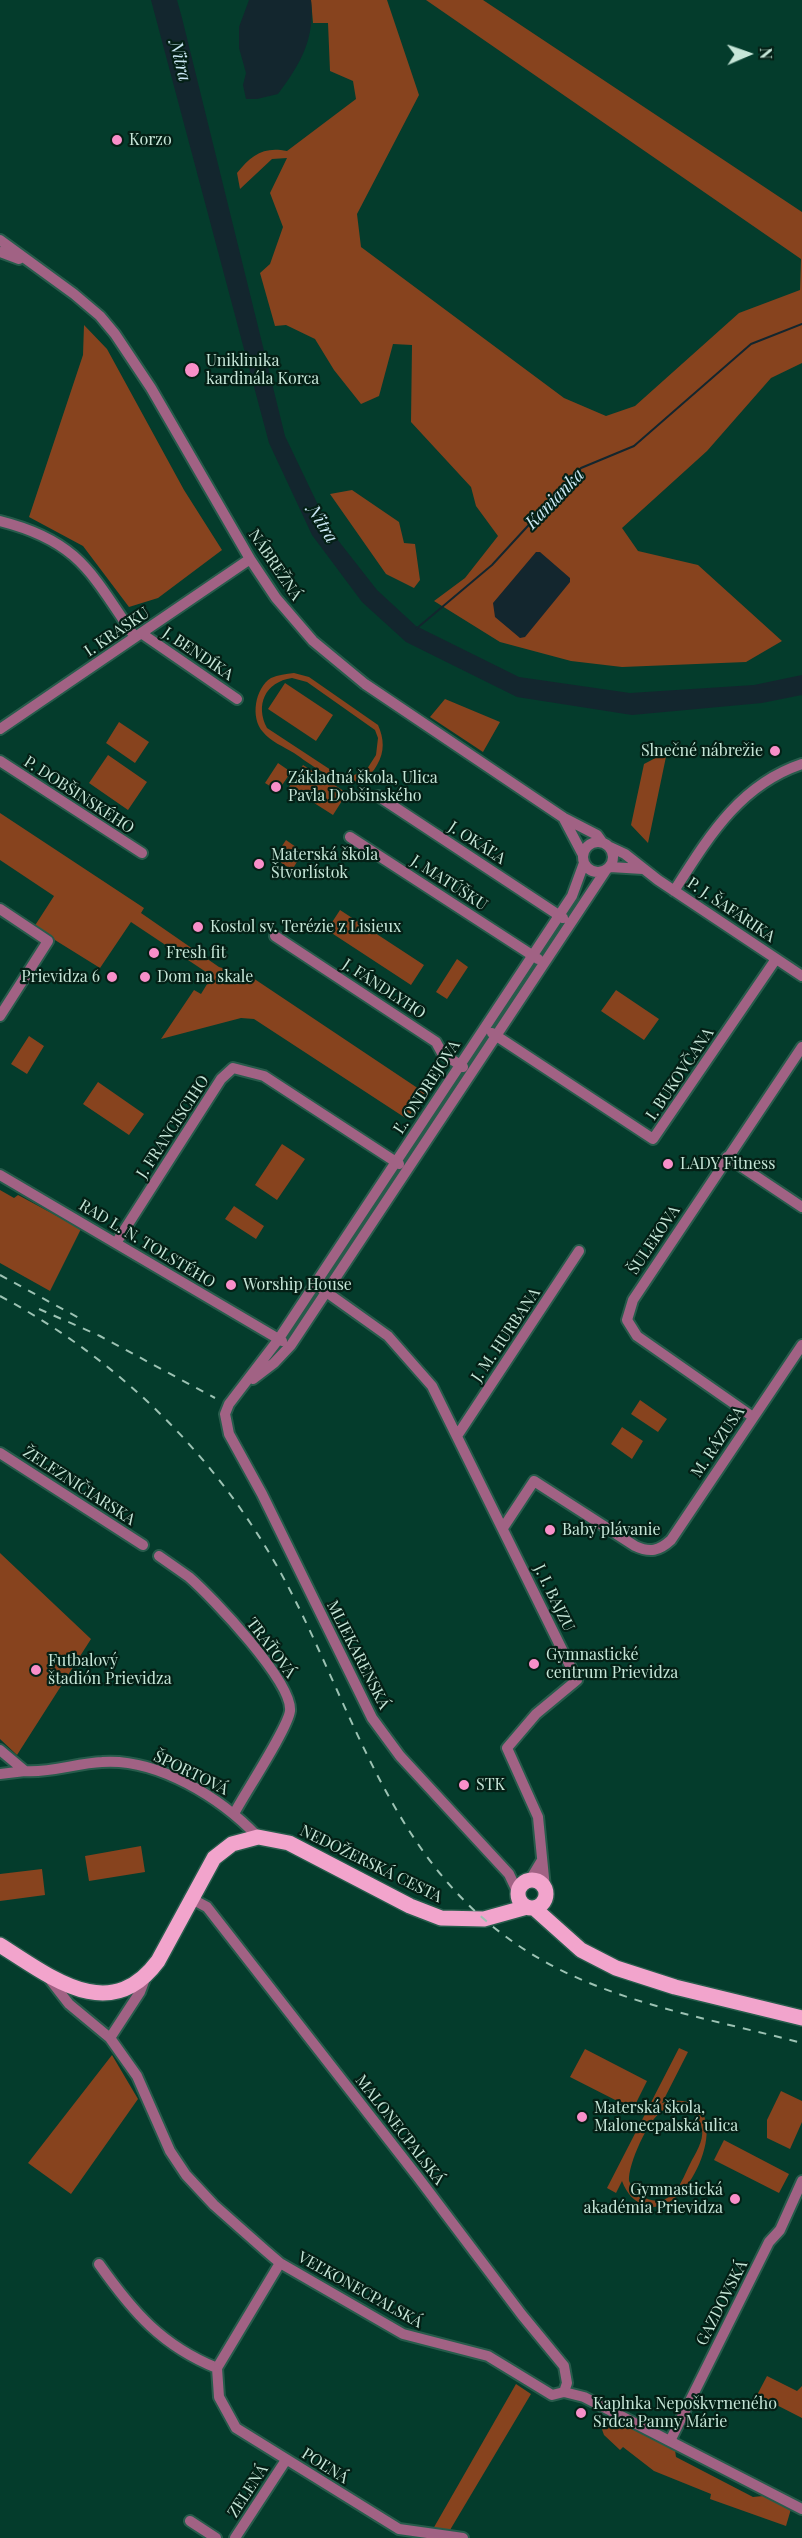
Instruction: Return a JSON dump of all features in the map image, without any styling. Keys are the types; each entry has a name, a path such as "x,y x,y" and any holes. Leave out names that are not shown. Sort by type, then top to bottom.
{"main road":[{"name":"NEDOŽERSKÁ CESTA","path":"146,1975 163,1952 206,1868 222,1851 242,1840 258,1837 289,1843 410,1906 441,1918 484,1920 528,1897"},
{"path":"528,1897 581,1950 616,1968 675,1987 802,2018"},
{"path":"0,1945 43,1971 81,1990 98,1994 117,1992 136,1984 146,1975"}],"street":[{"name":"NÁBREŽNÁ","path":"0,240 74,294 100,316 115,334 151,388 250,559 276,598 321,648 365,684 564,818 597,835 606,844"},
{"name":"NÁBREŽNÁ","path":"0,252 31,263"},
{"path":"0,520 22,526 48,538 78,557 138,635"},
{"name":"I. KRASKU","path":"0,729 250,559"},
{"name":"J. BENDÍKA","path":"138,635 237,699"},
{"name":"P. DOBŠINSKÉHO","path":"0,761 142,854"},
{"path":"674,891 733,807 759,785 802,764"},
{"name":"J. OKÁĽA","path":"378,796 559,915"},
{"name":"NÁBREŽNÁ","path":"564,818 583,859"},
{"name":"J. MATÚŠKU","path":"350,837 533,955"},
{"path":"608,869 613,855 606,844 590,844 583,859 594,872 608,869 643,869"},
{"name":"P. J. ŠAFÁRIKA","path":"606,844 625,854 674,891 802,976"},
{"name":"Ľ. ONDREJOVA","path":"225,1420 227,1409 278,1340 572,896 583,859"},
{"name":"Ľ. ONDREJOVA","path":"241,1388 274,1363 291,1345 570,922 608,869"},
{"path":"0,909 48,941 0,1016"},
{"path":"559,915 570,922"},
{"name":"J. FÁNDLYHO","path":"275,936 436,1042 442,1053 471,1073"},
{"path":"533,955 544,963"},
{"name":"I. BUKOVČANA","path":"495,1036 653,1139 776,959"},
{"path":"484,1028 495,1036"},
{"name":"ŠULEKOVA","path":"753,1417 637,1336 627,1320 633,1300 802,1047"},
{"name":"J. FRANCISCIHO","path":"116,1243 221,1079 232,1068 264,1076 396,1161"},
{"path":"728,1157 802,1207"},
{"path":"396,1161 407,1169"},
{"name":"RAD L. N. TOLSTÉHO","path":"0,1175 278,1340"},
{"name":"J. M. HURBANA","path":"457,1436 579,1251"},
{"path":"315,1284 326,1292"},
{"name":"J. I. BAJZU","path":"326,1292 388,1336 411,1359 432,1386 577,1680 536,1714 507,1748 538,1817 543,1860 528,1897"},
{"path":"278,1340 291,1345"},
{"name":"M. RÁZUSA","path":"503,1528 534,1481 635,1546 655,1551 663,1548 671,1540 802,1345"},
{"name":"MLIEKARENSKÁ","path":"225,1420 229,1434 262,1494 372,1718 400,1756 528,1897"},
{"name":"ŽELEZNIČIARSKA","path":"0,1453 143,1545"},
{"name":"TRAŤOVÁ","path":"159,1556 188,1577 233,1622 261,1655 289,1700 288,1719 234,1812"},
{"path":"0,1749 25,1771"},
{"name":"ŠPORTOVÁ","path":"0,1774 101,1762 128,1762 168,1775 234,1812 258,1837"},
{"path":"528,1897 543,1860"},
{"name":"MALONECPALSKÁ","path":"190,1898 207,1907 417,2175 522,2315 564,2366 567,2384 564,2392"},
{"name":"VEĽKONECPALSKÁ","path":"43,1971 69,2004 112,2041 137,2076 170,2151 186,2175 214,2205 280,2263 403,2334 488,2356 552,2395 564,2392 605,2407 802,2509"},
{"name":"NEDOŽERSKÁ CESTA","path":"112,2041 141,1992 146,1975"},
{"path":"80,2012 81,1990"},
{"name":"GAZDOVSKÁ","path":"670,2441 769,2242 780,2230 802,2181"},
{"path":"99,2264 131,2309 156,2332 194,2358 217,2368 280,2263"},
{"name":"POĽNÁ","path":"217,2368 219,2397 236,2428 399,2529 463,2538"},
{"name":"ZELENÁ","path":"235,2538 286,2460"},
{"path":"190,2521 216,2538"}],"shaded area":[{"path":"311,0 387,0 419,95 357,214 361,247 564,398 606,416 635,406 739,313 800,290 801,259 426,0 483,0 802,212 802,363 771,378 707,451 622,528 638,551 698,565 782,641 746,662 622,667 571,661 500,642 434,601 465,578 498,536 476,506 471,487 411,422 412,345 393,344 379,396 361,404 334,370 315,339 286,325 275,326 260,273 270,264 283,227 270,193 287,158 272,159 240,189 237,173 247,161 265,151 287,151 356,99 353,81 330,71 328,23 313,23"},
{"path":"84,325 107,349 184,490 222,550 158,598 129,607 83,546 29,517 83,355"},
{"path":"352,490 399,522 404,543 415,544 420,580 414,588 386,574 330,494"},
{"path":"294,673 309,677 378,725 382,735 382,750 380,760 369,776 359,781 336,778 273,741 263,732 259,726 256,711 261,689 271,678","holes":["292,678 307,682 375,730 378,738 376,755 367,769 352,776 337,774 267,728 262,711 265,696 269,690 275,684"]},
{"path":"285,683 333,715 316,741 268,709"},
{"path":"445,699 500,722 483,752 430,717"},
{"path":"119,722 149,742 135,763 106,743"},
{"path":"667,752 648,843 631,825 644,764"},
{"path":"108,755 147,782 128,810 89,783"},
{"path":"278,763 291,772 278,791 265,783"},
{"path":"303,765 347,793 333,815 289,787"},
{"path":"0,813 144,908 141,913 219,967 253,978 425,1093 407,1119 254,1019 241,1018 161,1039 194,990 201,994 212,976 131,922 100,968 34,927 54,896 0,860"},
{"path":"286,840 303,852 292,870 274,858"},
{"path":"340,910 424,965 411,985 327,930"},
{"path":"457,959 468,967 447,999 436,992"},
{"path":"616,990 659,1019 644,1040 601,1011"},
{"path":"29,1036 44,1046 27,1074 11,1064"},
{"path":"98,1082 144,1114 129,1135 83,1104"},
{"path":"282,1144 305,1159 277,1200 255,1185"},
{"path":"0,1190 14,1198 18,1195 81,1229 50,1291 0,1263"},
{"path":"234,1206 264,1226 256,1239 225,1219"},
{"path":"640,1400 667,1419 658,1432 631,1414"},
{"path":"622,1427 643,1441 632,1459 611,1444"},
{"name":"Futbalový štadión Prievidza","path":"0,1553 91,1639 17,1755 0,1739"},
{"path":"141,1846 145,1872 89,1881 85,1856"},
{"path":"42,1869 45,1895 0,1901 0,1874"},
{"path":"679,2048 688,2052 662,2103 688,2102 702,2112 707,2130 704,2152 694,2174 681,2193 664,2205 647,2206 638,2202 629,2194 622,2181 616,2193 607,2188","holes":["681,2107 695,2115 701,2125 702,2138 677,2189 664,2199 651,2200 638,2193 629,2181 632,2164 640,2143 657,2116 667,2109"]},
{"path":"585,2049 647,2081 633,2109 570,2077"},
{"path":"112,2055 138,2099 71,2194 28,2163"},
{"path":"781,2091 802,2101 802,2122 790,2149 767,2138 767,2120"},
{"path":"724,2140 789,2174 779,2193 714,2160"},
{"path":"767,2376 797,2391 802,2386 802,2418 757,2395"},
{"path":"516,2384 531,2394 450,2530 433,2529"},
{"path":"611,2417 675,2450 676,2457 753,2497 763,2496 791,2509 786,2526 710,2499 711,2494 654,2471 623,2447 620,2450 604,2435 600,2424 606,2418"}],"water":[{"name":"Nitra","path":"151,0 177,0 285,436 330,530 377,590 416,626 519,677 630,693 754,685 802,675 802,695 762,703 632,715 517,697 406,642 362,602 312,535 269,443"},
{"path":"249,0 311,0 311,27 300,61 278,94 257,99 246,99 243,85 246,73 239,48 239,27"},
{"path":"536,552 540,552 570,578 570,582 525,637 520,638 495,617 493,603"}],"waterway":[{"name":"Kanianka","path":"416,629 492,565 581,468 634,446 751,344 802,324"}],"railway":[{"path":"0,1275 79,1318"},
{"path":"0,1296 92,1354 172,1426 208,1466 270,1554 296,1602 381,1783 406,1826 434,1866 467,1903 505,1936 538,1958 573,1976 648,2003 802,2043"},
{"path":"39,1309 100,1336 215,1398"}],"place":[{"name":"Korzo","path":"117,140"},
{"name":"Uniklinika kardinála Korca","path":"192,370"},
{"name":"Slnečné nábrežie","path":"775,751"},
{"name":"Základná škola, Ulica Pavla Dobšinského","path":"276,787"},
{"name":"Materská škola Štvorlístok","path":"259,864"},
{"name":"Kostol sv. Terézie z Lisieux","path":"198,927"},
{"name":"Fresh fit","path":"154,953"},
{"name":"Prievidza 6","path":"112,977"},
{"name":"Dom na skale","path":"145,977"},
{"name":"LADY Fitness","path":"668,1164"},
{"name":"Worship House","path":"231,1285"},
{"name":"Baby plávanie","path":"550,1530"},
{"name":"Gymnastické centrum Prievidza","path":"534,1664"},
{"name":"Futbalový štadión Prievidza","path":"36,1670"},
{"name":"STK","path":"464,1785"},
{"name":"Materská škola, Malonecpalská ulica","path":"582,2117"},
{"name":"Gymnastická akadémia Prievidza","path":"735,2199"},
{"name":"Kaplnka Nepoškvrneného Srdca Panny Márie","path":"581,2413"}]}
